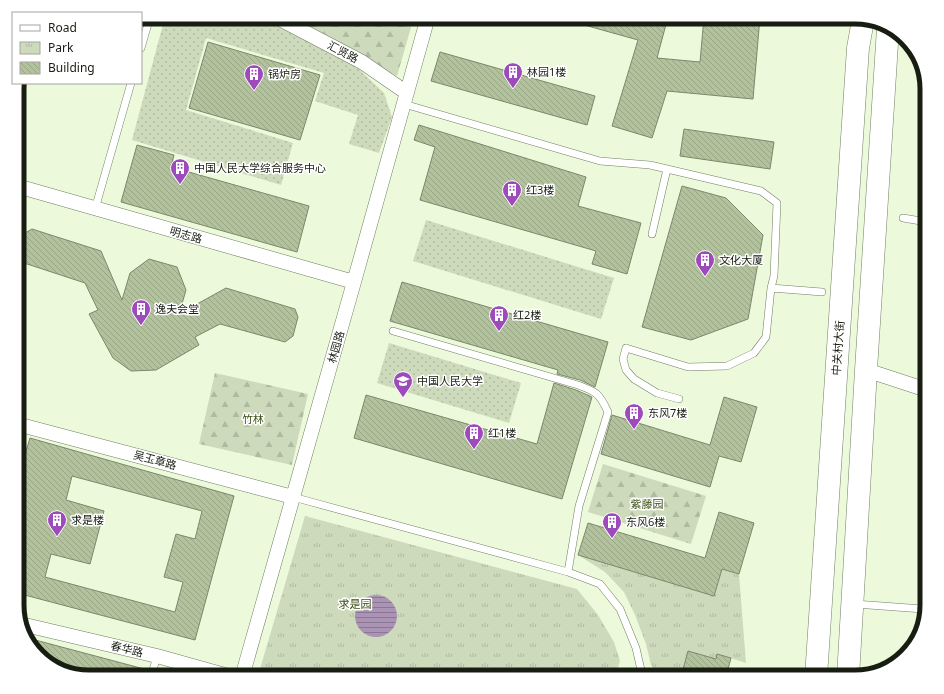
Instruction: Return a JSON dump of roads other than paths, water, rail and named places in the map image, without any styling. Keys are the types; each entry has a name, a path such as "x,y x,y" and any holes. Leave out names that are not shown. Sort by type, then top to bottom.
{"main road":[{"name":"中关村大街","path":"816,670 858,48 862,25"},
{"path":"848,670 888,33"}],"street":[{"name":"汇贤路","path":"289,24 362,62 406,98"},
{"name":"林园路","path":"244,670 426,24"},
{"name":"明志路","path":"24,188 354,282"},
{"path":"866,370 920,388"},
{"name":"吴玉章路","path":"24,426 293,497"},
{"name":"春华路","path":"27,626 156,656 207,670"}],"lane":[{"path":"142,45 148,24"},
{"path":"95,209 131,84"},
{"path":"406,98 600,161 650,165 761,191 777,203 774,276 771,288 766,337 754,353 727,366 688,367 626,348 623,359 626,370 634,379 657,393 679,399"},
{"path":"652,234 667,169"},
{"path":"903,218 920,221"},
{"path":"771,288 822,292"},
{"path":"393,331 578,385 595,392 603,401 608,412 579,506 568,572"},
{"path":"293,497 568,572 600,584 620,609 636,648 641,670"},
{"path":"852,604 920,609"},
{"path":"153,670 156,656"}],"place":[{"name":"林园1楼","path":"513,89"},
{"name":"锅炉房","path":"254,91"},
{"name":"中国人民大学综合服务中心","path":"180,185"},
{"name":"红3楼","path":"512,207"},
{"name":"文化大厦","path":"705,277"},
{"name":"逸夫会堂","path":"141,326"},
{"name":"红2楼","path":"499,332"},
{"name":"中国人民大学","path":"403,398"},
{"name":"东风7楼","path":"634,430"},
{"name":"红1楼","path":"474,450"},
{"name":"求是楼","path":"57,537"},
{"name":"东风6楼","path":"612,539"}],"park label":[{"name":"竹林","path":"253,419"},
{"name":"紫藤园","path":"647,504"},
{"name":"求是园","path":"355,604"}]}
